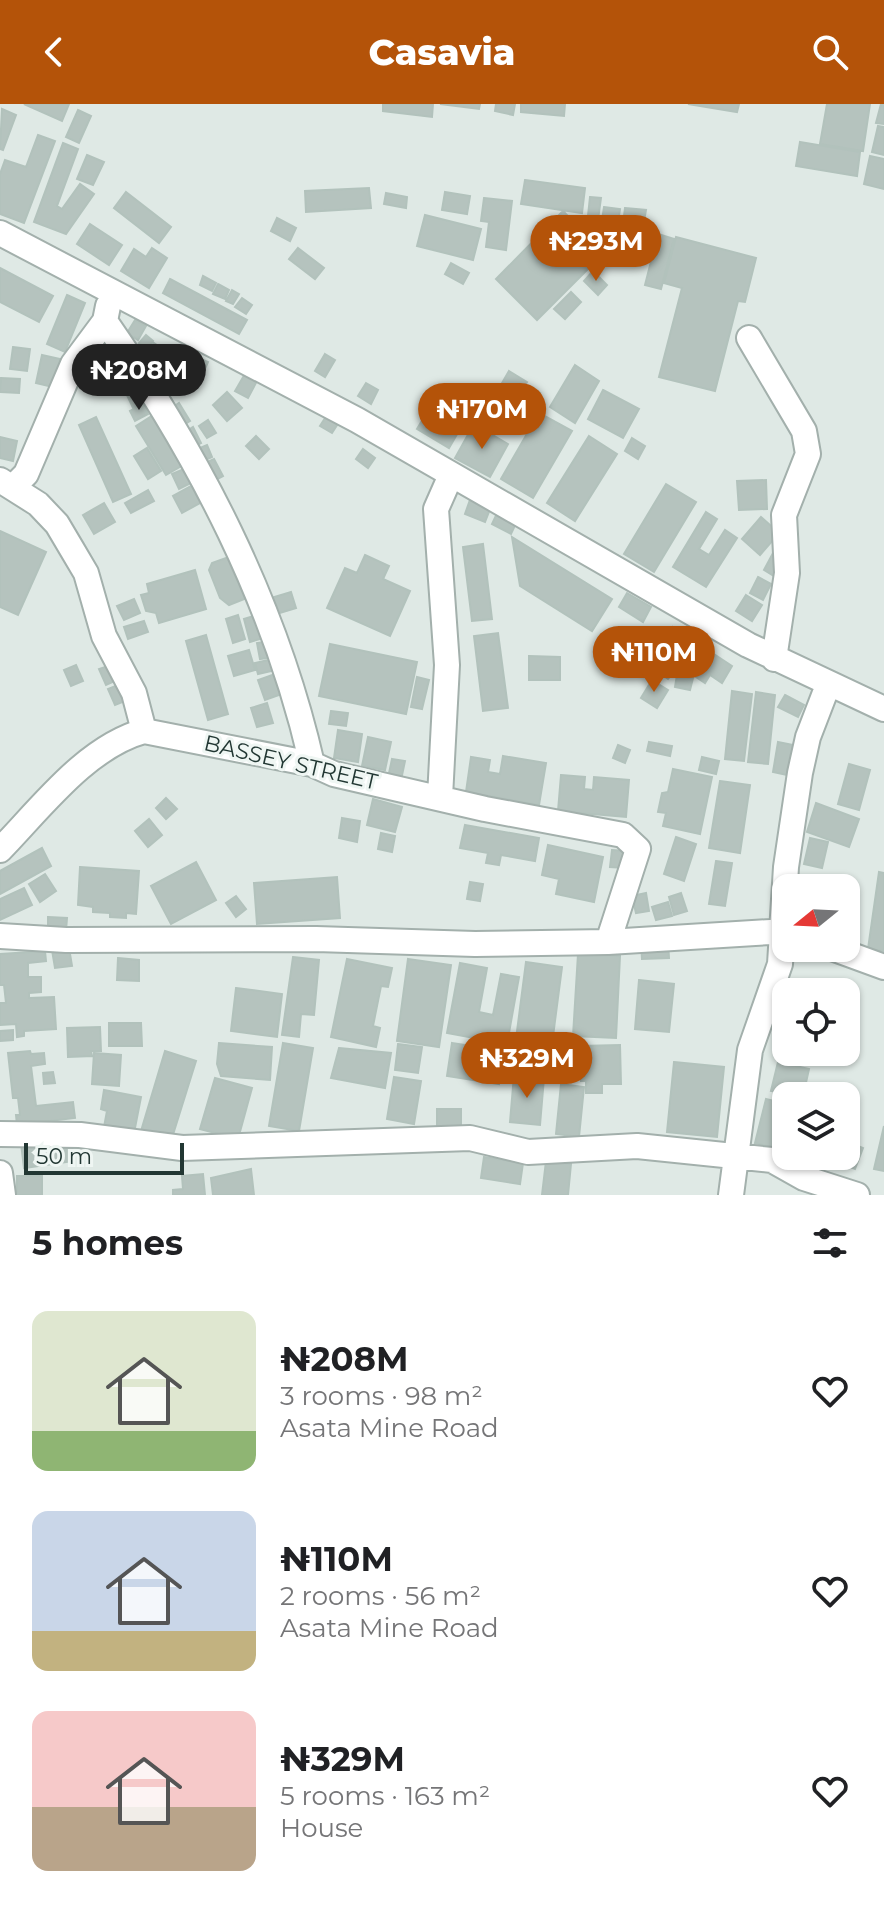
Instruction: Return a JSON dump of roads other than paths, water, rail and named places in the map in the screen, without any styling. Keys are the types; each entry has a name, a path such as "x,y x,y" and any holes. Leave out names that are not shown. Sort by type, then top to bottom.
{"street":[{"path":"0,233 110,293 307,392 774,659 884,709"},
{"path":"7,483 26,474 73,364 105,321 110,293"},
{"path":"105,321 144,377 220,508 270,619 299,707 312,764"},
{"path":"749,338 804,431 808,454 784,515 787,573 774,659"},
{"path":"440,797 447,665 436,509 451,475"},
{"path":"0,850 99,753 120,739 144,731 134,693 104,636 86,573 57,524 38,504 7,483"},
{"path":"786,874 808,737 828,685"},
{"name":"BASSEY STREET","path":"144,731 312,764 334,774 623,835 638,849 608,942"},
{"path":"0,936 107,941 316,939 389,944 608,942 772,932"},
{"path":"860,958 884,967"},
{"path":"731,1195 750,1050 780,962"},
{"path":"0,1134 80,1135 182,1148 470,1138 528,1152 637,1146 738,1154 772,1160 804,1178 857,1195"},
{"path":"0,1173 3,1195"}]}
